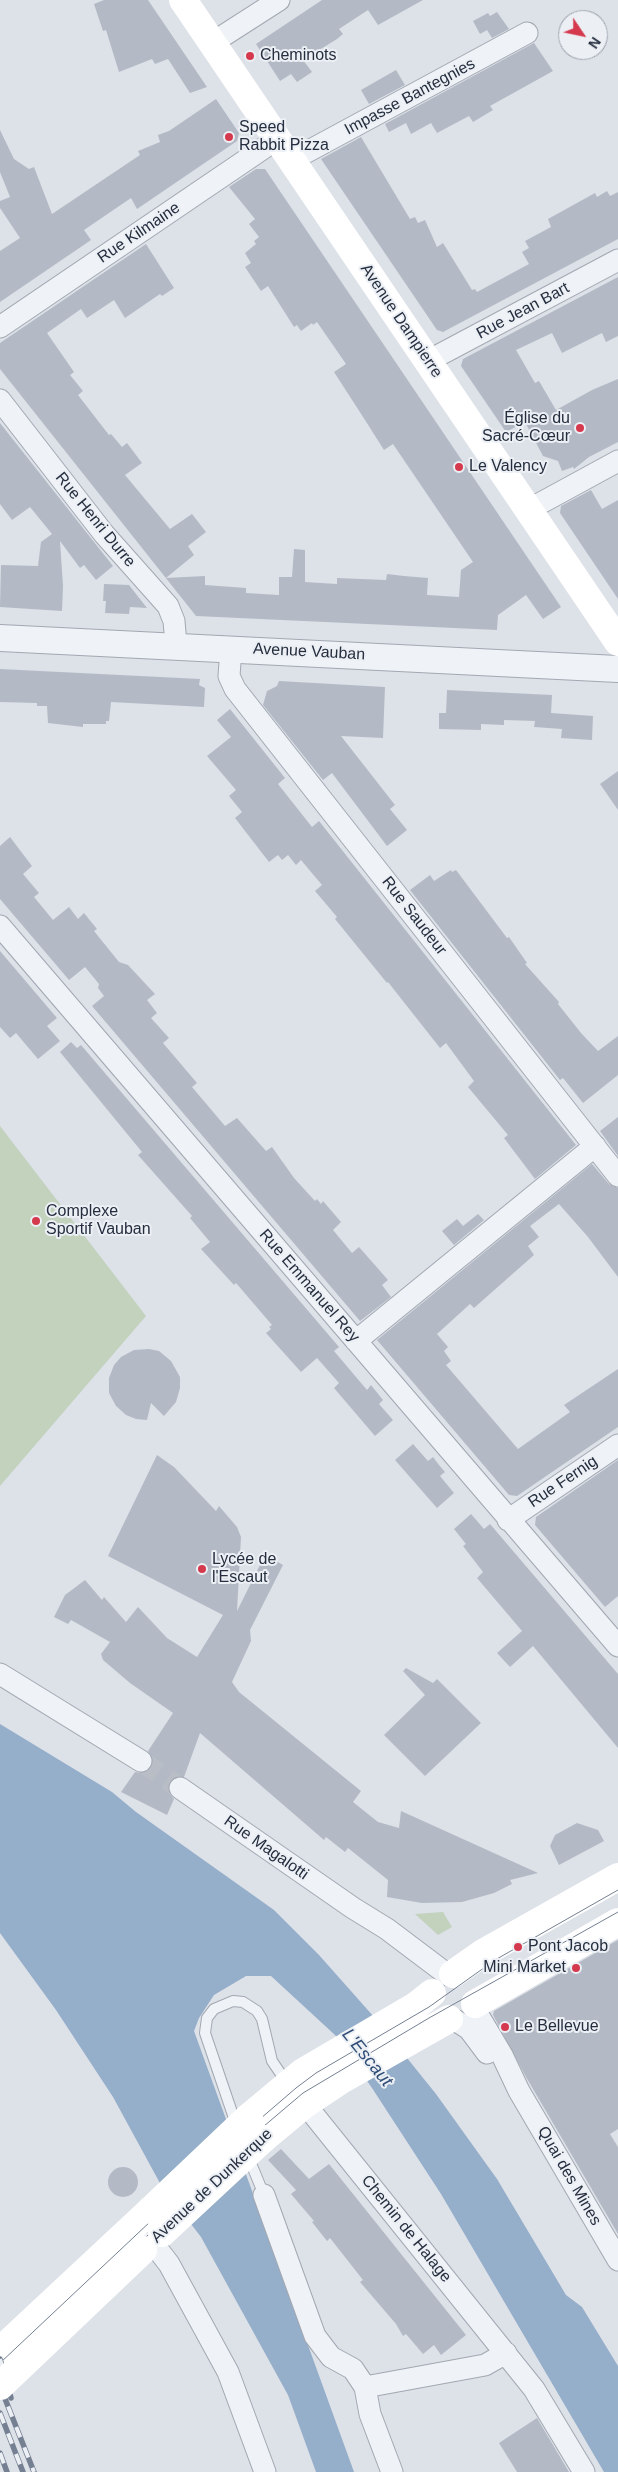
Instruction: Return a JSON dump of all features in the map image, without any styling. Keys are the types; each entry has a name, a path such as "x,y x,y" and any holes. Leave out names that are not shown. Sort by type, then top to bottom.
{"main road":[{"name":"Avenue Dampierre","path":"183,0 618,642"},
{"name":"Avenue de Dunkerque","path":"0,2386 148,2232 256,2128 288,2083 436,1987 483,1953 618,1877"},
{"name":"Avenue de Dunkerque","path":"256,2128 315,2097 618,1922"},
{"path":"463,1976 472,1984 476,1995 457,2015 440,2015 434,2008 436,1987 463,1976"},
{"name":"Avenue de Dunkerque","path":"0,2351 148,2232"}],"street":[{"path":"212,43 279,0"},
{"name":"Impasse Bantegnies","path":"285,150 527,33"},
{"name":"Rue Kilmaine","path":"0,327 285,150"},
{"name":"Rue Jean Bart","path":"428,361 618,260"},
{"name":"Rue Henri Durre","path":"0,400 104,534 168,606 174,621 176,645"},
{"path":"528,510 618,461"},
{"name":"Avenue Vauban","path":"0,638 176,645 618,669"},
{"name":"Rue Saudeur","path":"231,648 229,676 235,689 618,1176"},
{"name":"Rue Emmanuel Rey","path":"0,926 618,1646"},
{"path":"356,1341 595,1146"},
{"name":"Rue Fernig","path":"508,1520 618,1445"},
{"path":"0,1674 141,1761"},
{"name":"Rue Magalotti","path":"180,1788 353,1908 388,1929 436,1987"},
{"name":"Quai des Mines","path":"457,2015 519,2091 618,2260"},
{"name":"Chemin de Halage","path":"315,2097 542,2401 584,2472"},
{"path":"264,2195 315,2336 331,2357 353,2369 364,2387 370,2414 392,2472"},
{"path":"148,2232 169,2264 228,2372 265,2472"},
{"path":"364,2387 486,2365 506,2353"}],"lane":[{"path":"264,2195 233,2117 206,2038 205,2022 214,2009 227,2002 238,2001 257,2011 264,2024 272,2061 288,2083"}],"green space":[{"name":"Complexe Sportif Vauban","path":"0,1126 146,1316 0,1486"},
{"path":"443,1912 452,1927 438,1935 415,1914"}],"water":[{"name":"L'Escaut","path":"0,1724 112,1792 136,1812 274,1910 319,1955 374,2017 436,2094 497,2179 566,2295 582,2307 618,2366 618,2472 604,2472 441,2194 335,2035 271,1976 246,1976 214,1995 199,2018 194,2031 354,2472 316,2472 288,2395 201,2237 161,2185 113,2097 56,2010 0,1933"}],"building":[{"path":"104,0 148,0 207,87 190,93 168,59 155,64 152,59 119,72 106,30 103,31 94,4"},
{"path":"322,0 423,0 378,25 368,10 339,29 343,34 337,39 303,60 312,72 297,82 291,74 280,81 256,44"},
{"path":"497,12 509,29 492,38 487,30 480,34 473,21 488,13 490,16"},
{"path":"534,43 553,71 490,106 493,110 473,122 469,116 437,133 431,123 411,134 406,123 389,132 385,124"},
{"path":"396,70 405,85 369,104 361,90"},
{"path":"216,99 239,133 237,141 137,209 131,198 84,230 91,240 0,302 0,251 20,238 0,208 0,201 10,197 0,172 0,130 14,159 29,169 34,167 52,214 140,155 138,151 160,142 158,135 169,131"},
{"path":"361,137 410,219 415,217 418,223 425,220 437,247 443,243 472,290 475,289 477,292 529,264 522,252 529,248 525,241 551,227 548,219 595,193 597,197 607,191 610,196 618,192 618,239 443,332 437,330 321,159"},
{"path":"256,169 265,169 561,607 543,619 526,595 498,615 497,630 196,616 0,369 0,343 146,244 174,288 162,296 160,294 125,318 114,300 87,318 81,309 47,333 74,372 70,375 83,391 78,395 109,435 111,434 122,447 127,443 142,463 125,475 170,529 192,514 206,532 188,546 194,555 166,578 205,576 205,585 246,588 246,593 279,595 279,577 292,577 294,549 305,550 305,582 337,584 337,578 386,580 387,574 428,578 427,595 459,597 461,570 473,562 393,444 384,450 334,372 346,364 317,322 313,325 312,323 301,331 297,325 294,327 268,286 261,291 245,267 251,263 245,253 256,244 254,241 259,237 249,224 255,219 229,187"},
{"path":"618,277 618,336 606,342 602,333 562,353 552,333 516,350 535,383 539,381 556,410 592,390 618,379 618,442 589,457 574,469 573,467 562,471 558,461 543,456 525,422 506,432 461,366 463,359"},
{"path":"0,423 113,566 96,580 84,565 80,568 60,541 63,586 62,611 0,607 1,565 38,566 41,542 52,534 30,507 12,520 0,504"},
{"path":"591,490 602,509 618,500 618,599 560,513 561,506"},
{"path":"104,584 129,585 147,608 130,607 129,614 105,613 106,601 103,601"},
{"path":"0,669 200,679 199,685 205,688 204,707 111,702 109,721 106,721 106,724 83,724 83,727 48,723 47,706 37,706 37,703 0,702"},
{"path":"279,681 385,687 383,738 341,736 395,805 390,809 407,830 387,846 332,773 323,780 263,705 267,691 277,686"},
{"path":"447,690 552,695 551,713 593,716 592,740 561,738 562,729 534,727 535,721 504,720 504,725 481,724 481,730 439,729 439,713 446,713"},
{"path":"230,709 285,778 278,784 312,827 319,821 576,1145 535,1179 504,1138 508,1135 468,1087 474,1081 446,1043 440,1048 335,919 337,917 315,891 322,885 301,860 296,865 288,855 282,860 278,855 269,862 235,818 242,812 229,796 236,790 207,756 231,737 217,720"},
{"path":"618,771 618,810 600,784"},
{"path":"10,837 32,866 23,874 39,893 34,897 53,920 69,907 78,919 84,913 97,929 94,931 119,962 128,965 155,994 147,1000 157,1013 151,1018 169,1038 163,1043 197,1083 192,1087 225,1126 237,1118 266,1151 272,1147 294,1178 315,1201 317,1199 321,1204 323,1201 341,1222 333,1230 352,1253 359,1247 388,1280 382,1285 391,1297 360,1321 92,1006 104,996 98,988 99,984 85,967 69,980 0,899 0,846"},
{"path":"451,870 452,872 456,870 507,938 509,937 527,963 525,964 559,1002 558,1004 581,1033 598,1051 618,1036 618,1075 583,1103 563,1078 560,1080 410,890 430,875 434,881"},
{"path":"0,951 57,1018 47,1026 60,1041 38,1059 16,1033 10,1038 0,1027"},
{"path":"71,1042 77,1048 81,1045 339,1347 334,1351 367,1390 371,1385 383,1400 379,1404 393,1420 375,1436 334,1388 339,1383 317,1358 301,1372 266,1333 271,1329 269,1327 272,1325 236,1283 234,1285 201,1249 210,1242 190,1218 192,1216 138,1155 142,1152 60,1052"},
{"path":"618,1117 618,1156 600,1131"},
{"path":"592,1164 609,1184 618,1188 618,1277 588,1237 559,1204 530,1226 539,1237 528,1246 534,1255 474,1308 470,1304 437,1334 448,1347 444,1351 451,1361 446,1365 518,1449 570,1412 564,1405 618,1369 618,1427 517,1496 509,1495 377,1340"},
{"path":"478,1214 484,1220 454,1245 442,1231 457,1219 463,1226"},
{"path":"149,1349 159,1351 171,1361 180,1377 180,1388 176,1402 164,1416 151,1403 147,1420 136,1419 126,1415 116,1406 109,1393 109,1378 114,1365 121,1357 134,1350"},
{"path":"413,1444 428,1461 433,1457 445,1472 440,1476 454,1493 437,1508 395,1460"},
{"path":"157,1455 174,1467 216,1511 219,1506 237,1527 241,1537 237,1611 265,1555 283,1565 250,1630 251,1641 232,1682 239,1692 361,1791 353,1802 378,1822 399,1828 401,1811 538,1873 510,1880 512,1884 494,1893 462,1902 422,1903 387,1897 388,1880 348,1848 345,1852 326,1837 324,1840 200,1733 184,1777 175,1777 170,1781 169,1793 174,1799 167,1815 121,1792 135,1772 141,1773 151,1768 153,1761 148,1751 173,1713 130,1683 103,1660 101,1654 110,1642 71,1620 68,1624 54,1617 65,1595 85,1580 102,1600 104,1597 126,1622 138,1607 167,1638 197,1657 223,1615 108,1556"},
{"path":"618,1460 618,1596 605,1607 535,1525 536,1517"},
{"path":"471,1514 484,1529 490,1524 618,1674 618,1748 533,1646 510,1667 497,1653 522,1631 477,1578 483,1572 463,1546 466,1544 454,1529"},
{"path":"406,1668 433,1683 437,1679 481,1723 425,1776 384,1735 425,1695 403,1671"},
{"path":"577,1823 598,1830 604,1841 559,1865 550,1846 555,1835"},
{"path":"618,1940 618,2129 610,2134 618,2147 618,2234 526,2077 493,2015 494,2011"},
{"path":"281,2149 309,2179 329,2164 466,2335 441,2355 434,2345 423,2354 406,2334 403,2336 396,2324 360,2282 363,2280 330,2238 327,2241 312,2222 314,2221 291,2194 296,2190 268,2160"},
{"path":"123,2167 134,2171 138,2182 134,2193 123,2197 112,2193 108,2182 112,2171"},
{"path":"537,2418 569,2472 517,2472 499,2443"}],"tunnel":[{"path":"141,1761 180,1788"}],"tram line":[{"path":"0,2363 253,2125 296,2088 316,2073 429,2007 495,1960 618,1890"},
{"path":"0,2375 257,2132 303,2093 429,2018 618,1912"}],"railway":[{"path":"0,2359 11,2398"},
{"path":"0,2386 34,2472"},
{"path":"0,2413 23,2472"},
{"path":"0,2453 7,2472"}],"place":[{"name":"Cheminots","path":"250,56"},
{"name":"Speed Rabbit Pizza","path":"229,137"},
{"name":"Église du Sacré-Cœur","path":"580,428"},
{"name":"Le Valency","path":"459,467"},
{"name":"Complexe Sportif Vauban","path":"36,1221"},
{"name":"Lycée de l'Escaut","path":"202,1569"},
{"name":"Pont Jacob","path":"518,1947"},
{"name":"Mini Market","path":"576,1968"},
{"name":"Le Bellevue","path":"505,2027"}]}
